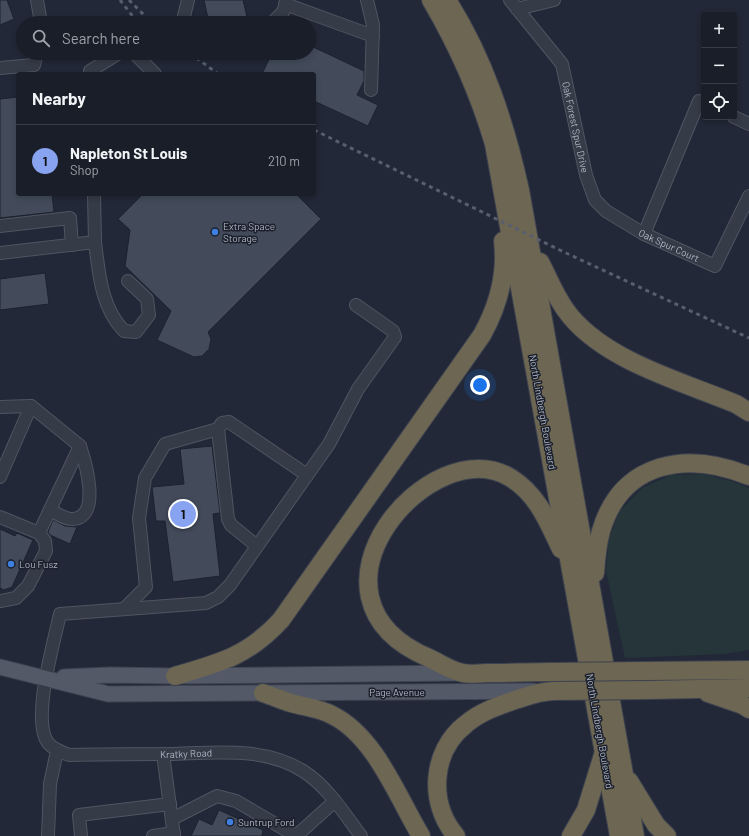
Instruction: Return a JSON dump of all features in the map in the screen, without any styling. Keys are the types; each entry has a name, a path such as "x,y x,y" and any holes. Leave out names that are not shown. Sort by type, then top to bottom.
{"highway":[{"name":"North Lindbergh Boulevard","path":"431,0 446,24 463,57 494,144 619,836"},
{"name":"North Lindbergh Boulevard","path":"447,0 472,44 487,79 500,115 512,156 530,243 635,836"},
{"path":"175,676 229,660 260,640 281,620 471,351 496,309 504,263 500,224 487,154 446,24"},
{"path":"530,243 563,306 590,336 622,357 736,404 749,412"},
{"path":"593,596 601,531 617,497 636,478 659,467 683,462 718,466 749,476"},
{"path":"463,673 418,654 395,639 379,622 370,601 368,577 373,554 386,529 414,496 435,480 455,472 484,470 502,474 511,478 521,485 537,503 545,516 572,573"},
{"path":"695,671 749,658"},
{"name":"Page Avenue","path":"463,673 749,670"},
{"name":"Page Avenue","path":"548,691 749,688"},
{"path":"696,689 743,705 749,709"},
{"path":"456,836 451,830 441,809 436,784 440,761 450,741 465,724 473,718 502,705 548,691"},
{"path":"262,693 293,703 319,709 333,715 354,729 371,748 421,836"},
{"path":"570,836 586,810 604,753"},
{"path":"624,773 653,820 667,836"}],"main road":[{"name":"Page Avenue","path":"0,667 108,694 548,691"},
{"name":"Page Avenue","path":"47,678 110,675 175,676 463,673"}],"street":[{"path":"37,0 40,16"},
{"path":"184,16 188,0"},
{"path":"367,0 373,25 371,90"},
{"name":"Oak Forest Spur Drive","path":"514,4 554,0"},
{"path":"279,16 283,12 286,2 373,36"},
{"name":"Oak Forest Spur Drive","path":"514,4 562,64 586,175 595,200 606,211 644,234"},
{"path":"0,68 34,65 35,60"},
{"path":"90,72 108,60"},
{"path":"141,60 153,72"},
{"name":"Oak Spur Court","path":"701,102 699,101 644,234 715,266 749,196"},
{"path":"737,118 749,124"},
{"path":"94,196 95,242 99,275 106,304 115,321 124,331 136,332 149,315 147,299 128,281"},
{"path":"0,226 70,218 72,245"},
{"path":"0,253 95,242"},
{"path":"48,836 50,784 58,751 48,744 44,735 42,716 47,678 60,614 206,603 218,597 230,584 329,444 358,389 395,337 393,331 356,305"},
{"path":"0,407 31,406 80,446 89,478 90,495 85,512 79,518 72,519 50,510"},
{"path":"0,477 31,406"},
{"path":"124,609 146,587 139,518 145,478 165,444 218,428 222,423 229,422 307,475"},
{"path":"218,428 228,520 231,525 257,546"},
{"path":"39,532 80,446"},
{"path":"0,517 39,532 45,541 46,551 28,586 16,598 0,601"},
{"name":"Kratky Road","path":"58,751 69,755 243,753 277,760 303,771 323,787 361,836"},
{"path":"153,836 174,835 164,754"},
{"path":"172,819 217,796 236,801 296,836 335,801"},
{"path":"81,836 79,815 170,804"}],"shaded area":[{"path":"704,474 731,481 749,488 749,650 724,654 625,658 606,571 609,539 619,512 642,488 671,475"}],"building":[{"path":"0,0 7,0 14,19 0,25"},
{"path":"204,0 243,0 247,16 207,16"},
{"path":"316,48 364,71 364,81 357,95 378,105 368,126 316,102 316,72 263,72 269,60 316,60"},
{"path":"16,97 16,196 52,196 54,212 0,218 0,99"},
{"path":"141,196 298,196 321,219 208,332 211,339 209,349 202,356 194,357 157,340 171,311 125,266 130,230 118,219"},
{"path":"45,273 49,304 0,310 0,279"},
{"path":"212,446 220,513 213,514 220,576 173,582 165,521 156,521 152,487 184,484 180,449"},
{"path":"53,520 65,526 77,527 70,544 50,535 48,532"},
{"name":"Lou Fusz","path":"0,529 15,536 17,533 33,540 12,587 4,590 0,588"},
{"name":"Suntrup Ford","path":"219,810 263,830 262,836 191,836 199,819 212,825"}],"railway":[{"path":"120,0 133,16"},
{"path":"129,0 145,16"},
{"path":"199,60 215,72"},
{"path":"316,131 566,253 749,338"}],"place":[{"name":"Extra Space Storage","path":"215,232"},
{"name":"Napleton St Louis","path":"183,514"},
{"name":"Lou Fusz","path":"11,564"},
{"name":"Suntrup Ford","path":"230,822"}]}
